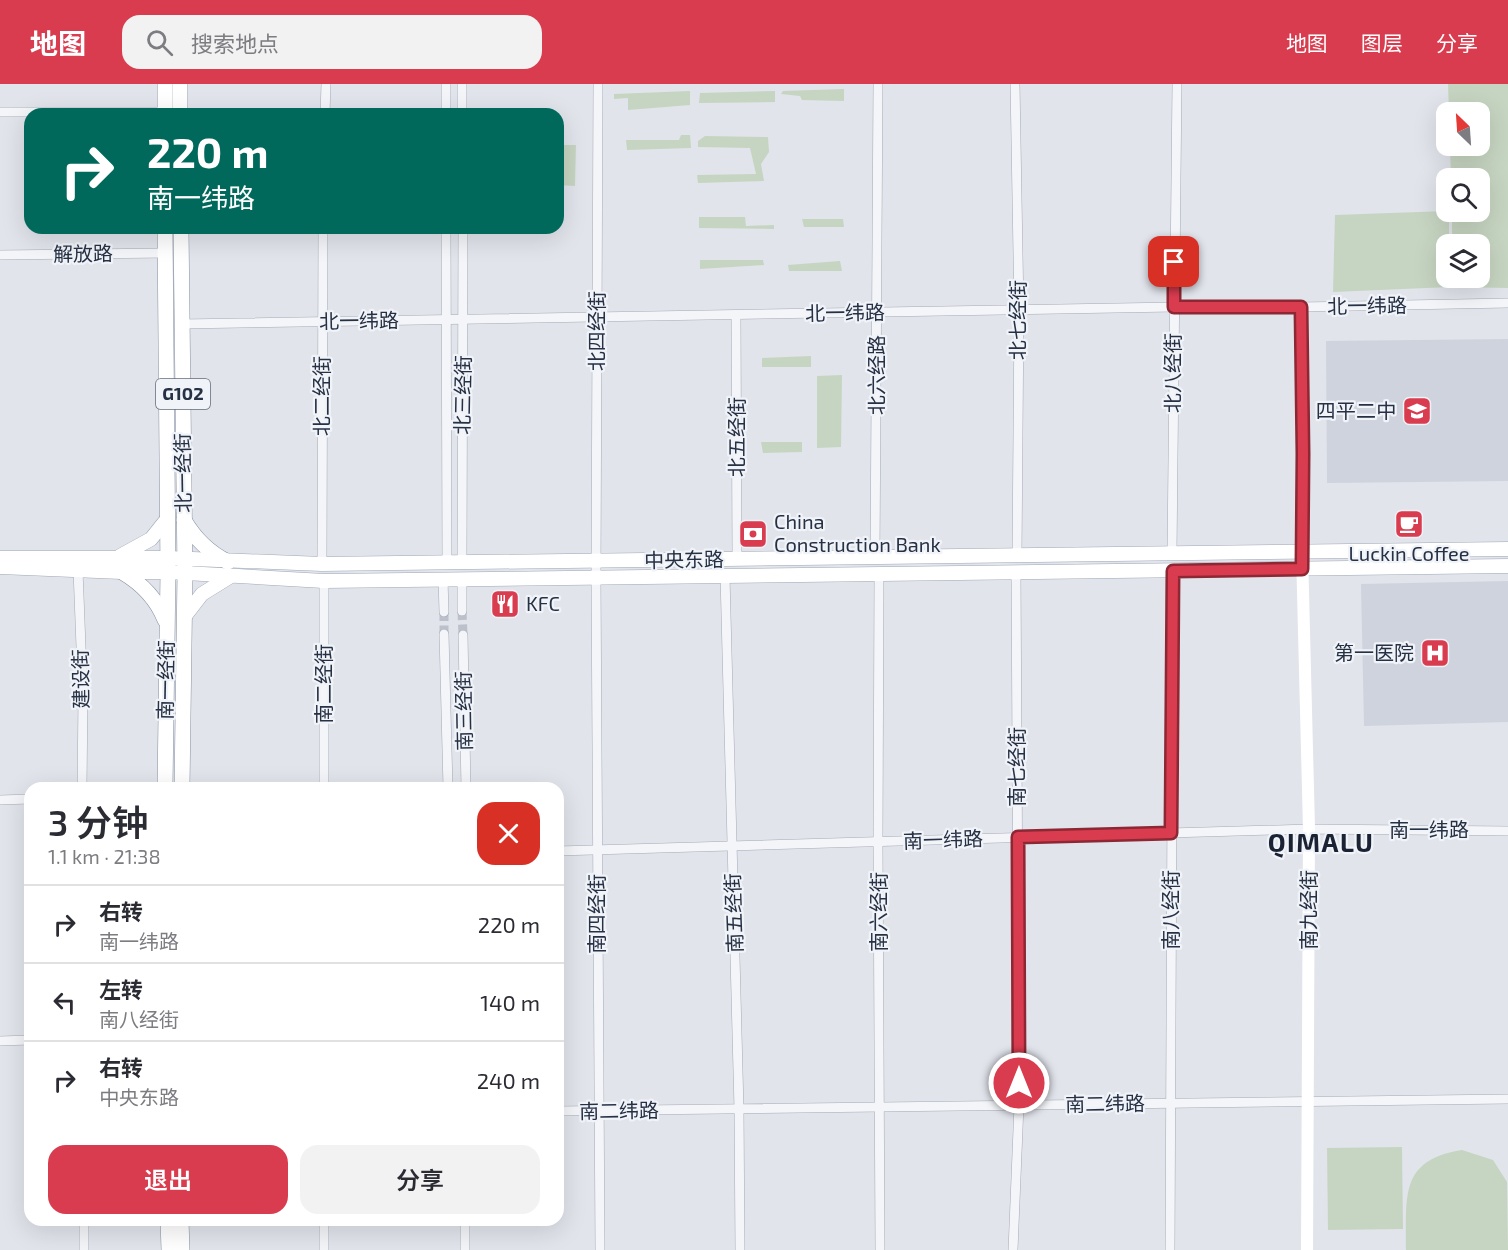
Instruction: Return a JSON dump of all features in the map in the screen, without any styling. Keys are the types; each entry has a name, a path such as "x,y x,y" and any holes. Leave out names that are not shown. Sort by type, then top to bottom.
{"highway":[{"path":"165,84 171,108"},
{"path":"173,108 180,84"},
{"name":"北一经街","path":"165,234 168,565"},
{"name":"北一经街","path":"181,234 184,567"},
{"path":"184,520 199,542 229,569"},
{"name":"南一经街","path":"165,782 168,565"},
{"name":"南一经街","path":"182,782 184,567"},
{"path":"122,572 152,597 167,625"},
{"path":"168,1226 169,1250"},
{"path":"181,1226 182,1250"}],"main road":[{"path":"114,558 151,539 167,519"},
{"name":"中央东路","path":"229,569 322,564 1508,549"},
{"name":"南九经街","path":"1302,552 1309,829 1307,1250"},
{"path":"0,558 114,558 168,565"},
{"path":"0,567 122,572 168,565"},
{"name":"中央东路","path":"168,565 229,569 324,581 1508,566"},
{"path":"184,616 202,594 229,569"}],"street":[{"path":"326,84 326,108"},
{"path":"446,84 446,108"},
{"path":"462,84 462,108"},
{"name":"北四经街","path":"596,578 598,84"},
{"name":"北六经路","path":"875,558 878,84"},
{"name":"北七经街","path":"1015,84 1019,310 1017,556"},
{"name":"北八经街","path":"1172,554 1177,84"},
{"path":"0,112 24,112"},
{"name":"北二经街","path":"322,564 323,234"},
{"path":"446,234 447,563"},
{"name":"北三经街","path":"462,563 463,234"},
{"name":"解放路","path":"0,255 166,253"},
{"name":"北一纬路","path":"182,324 1508,303"},
{"path":"1301,307 1302,552"},
{"name":"北五经街","path":"736,315 737,559"},
{"name":"建设街","path":"78,570 83,698 82,782"},
{"name":"南八经街","path":"1170,1250 1173,571"},
{"name":"南七经街","path":"1013,1250 1019,1106 1016,573"},
{"name":"南六经街","path":"879,574 880,1250"},
{"name":"南五经街","path":"725,576 739,1109 740,1250"},
{"name":"南四经街","path":"596,578 600,1250"},
{"path":"443,579 444,612"},
{"path":"462,580 462,611"},
{"name":"南二经街","path":"324,581 324,782"},
{"path":"444,634 448,782"},
{"name":"南三经街","path":"463,635 465,782"},
{"path":"0,800 24,799"},
{"name":"南一纬路","path":"564,851 1309,829 1508,831"},
{"path":"0,1041 24,1040"},
{"name":"南二纬路","path":"564,1112 1508,1099"},
{"path":"84,1226 84,1250"},
{"path":"324,1226 324,1250"},
{"path":"465,1226 465,1250"}],"shaded area":[{"name":"四平二中","path":"1508,339 1508,481 1327,483 1326,341"},
{"name":"第一医院","path":"1508,581 1508,722 1364,726 1361,584"}],"green space":[{"path":"1448,84 1508,84 1508,288 1490,288 1490,234 1452,234 1452,222 1490,222 1490,168 1451,168 1450,156 1490,156 1490,102 1449,102"},
{"path":"844,89 844,101 802,100 800,96 781,94 783,91"},
{"path":"690,91 690,105 628,110 628,98 614,99 614,94"},
{"path":"775,91 775,102 699,103 700,93"},
{"path":"681,135 690,135 691,148 627,150 626,140 679,140"},
{"path":"705,136 768,137 769,152 761,164 764,181 698,183 697,175 756,174 750,148 698,147 698,141"},
{"path":"564,145 576,145 575,186 564,185"},
{"path":"1436,211 1436,222 1449,222 1449,234 1436,234 1436,288 1333,292 1335,215"},
{"path":"699,217 745,217 746,226 774,225 774,229 699,228"},
{"path":"802,219 843,219 844,227 804,227"},
{"path":"700,260 763,260 764,265 700,269"},
{"path":"840,261 842,271 789,271 788,265"},
{"path":"811,356 811,367 762,367 762,358"},
{"path":"842,375 841,447 817,448 817,376"},
{"path":"761,442 802,442 802,452 763,453"},
{"path":"1402,1147 1403,1229 1328,1230 1327,1148"},
{"path":"1462,1150 1493,1160 1507,1182 1508,1250 1406,1250 1407,1198 1416,1172 1426,1163 1441,1155"}],"tunnel":[{"path":"462,611 463,635"},
{"path":"444,612 444,634"}],"place":[{"name":"四平二中","path":"1417,411"},
{"name":"Luckin Coffee","path":"1409,524"},
{"name":"China Construction Bank","path":"753,534"},
{"name":"KFC","path":"505,604"},
{"name":"第一医院","path":"1435,653"}],"district":[{"name":"QIMALU","path":"1321,843"}],"route":[{"path":"1019,1083 1018,837 1171,833 1173,571 1302,569 1301,307 1174,307 1174,262"}]}
